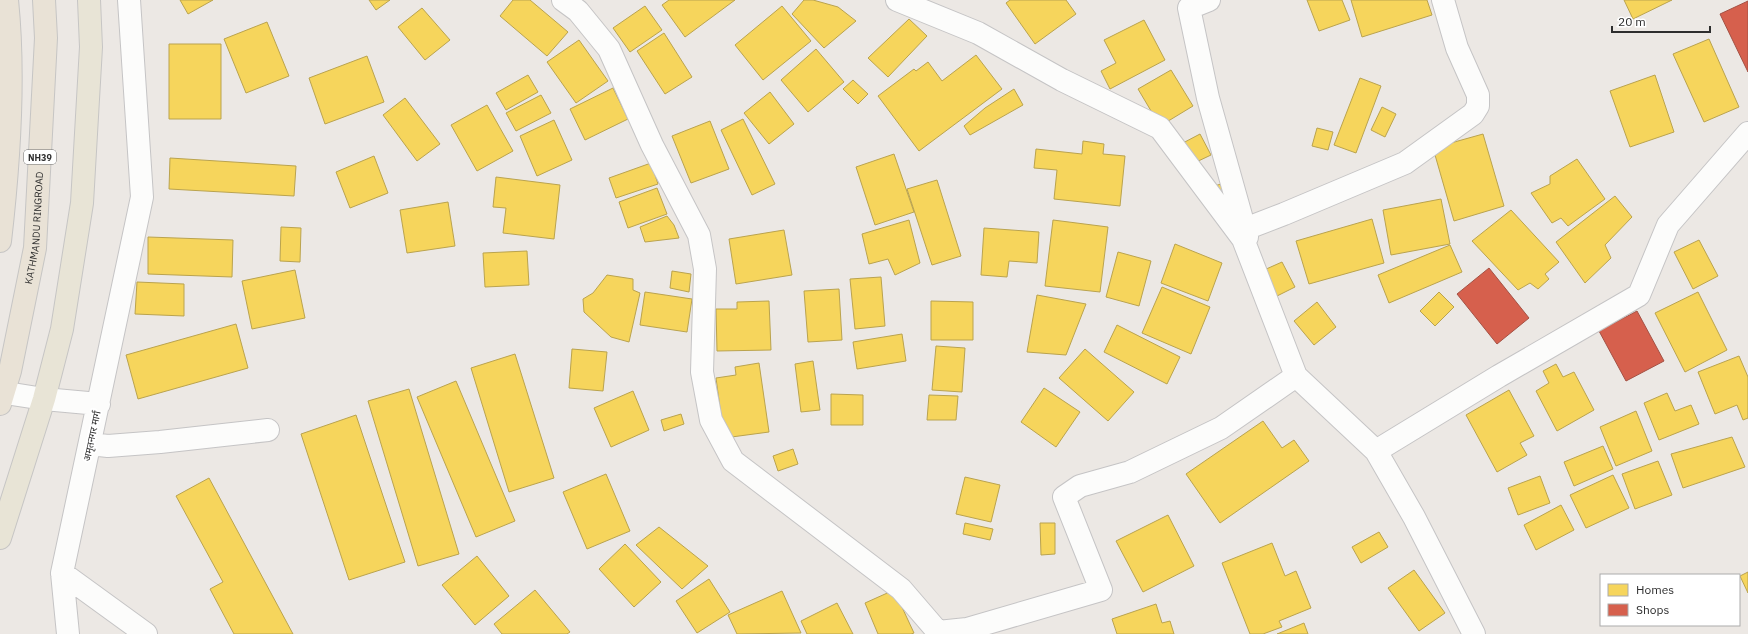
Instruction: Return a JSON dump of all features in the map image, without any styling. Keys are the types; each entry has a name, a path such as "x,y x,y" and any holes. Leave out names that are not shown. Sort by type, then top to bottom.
{"highway":[{"path":"0,241 10,123 9,23 6,0"},
{"name":"KATHMANDU RINGROAD","path":"1,396 10,371 35,248 46,38 44,0"}],"main road":[{"path":"0,538 44,399 62,329 82,203 91,47 89,0"}],"street":[{"name":"अमृतनगर मार्ग","path":"68,634 62,573 142,197 129,0"},
{"path":"563,0 578,11 608,49 652,145 699,235 705,269 702,372 711,420 733,461 901,589 938,632 967,629 1101,590 1064,497 1080,486 1130,472 1221,428 1296,376"},
{"path":"897,0 978,33 1062,80 1160,128 1243,239 1273,314"},
{"path":"1245,229 1405,163 1473,114 1478,106 1478,95 1457,48 1443,0"},
{"path":"1195,3 1208,98 1257,270 1296,376 1376,451 1414,517 1474,634"},
{"path":"1376,451 1498,376 1639,295 1668,225 1748,133"},
{"path":"1,396 99,404"},
{"path":"90,444 108,446 160,442 268,430"},
{"path":"62,573 146,634"}],"building: Homes":[{"path":"180,0 213,0 188,14"},
{"path":"369,0 390,0 376,10"},
{"path":"513,0 530,0 568,32 547,56 500,16"},
{"path":"669,0 735,0 685,37 662,5"},
{"path":"804,0 813,0 838,7 856,21 824,48 792,14"},
{"path":"1010,0 1066,0 1076,14 1035,44 1006,3"},
{"path":"1307,0 1342,0 1350,20 1319,31"},
{"path":"1351,0 1427,0 1432,15 1362,37"},
{"path":"1624,0 1672,0 1633,19"},
{"path":"645,6 662,30 630,52 613,28"},
{"path":"782,6 811,41 763,80 735,45"},
{"path":"422,8 450,40 425,60 398,27"},
{"path":"909,19 927,36 888,77 868,58"},
{"path":"1144,20 1165,60 1110,89 1101,71 1116,63 1104,40"},
{"path":"267,22 289,76 246,93 224,39"},
{"path":"664,33 692,77 665,94 637,51"},
{"path":"1709,39 1739,107 1704,122 1673,54"},
{"path":"579,40 608,81 576,103 547,62"},
{"path":"169,44 221,44 221,119 169,119"},
{"path":"816,49 844,82 808,112 781,80"},
{"path":"976,55 1002,89 919,151 878,96 914,69 916,71 928,62 942,81"},
{"path":"367,56 384,102 325,124 309,78"},
{"path":"1171,70 1193,106 1160,126 1138,89"},
{"path":"528,75 538,92 506,110 496,93"},
{"path":"1655,75 1674,132 1630,147 1610,91"},
{"path":"1360,78 1381,86 1356,153 1334,145"},
{"path":"853,80 868,94 858,104 843,89"},
{"path":"613,88 628,119 585,140 570,109"},
{"path":"1014,89 1023,105 970,135 964,126 985,108"},
{"path":"770,92 794,124 769,144 744,113"},
{"path":"541,95 551,113 516,131 506,113"},
{"path":"405,98 440,144 417,161 383,115"},
{"path":"487,105 513,151 477,171 451,125"},
{"path":"1382,107 1396,114 1385,137 1371,130"},
{"path":"743,119 775,184 752,195 721,130"},
{"path":"554,120 572,160 537,176 520,136"},
{"path":"710,121 729,169 691,183 672,136"},
{"path":"1317,128 1333,132 1328,150 1312,146"},
{"path":"1200,134 1211,155 1192,164 1181,144"},
{"path":"1483,134 1504,206 1454,221 1433,148"},
{"path":"1083,141 1104,144 1103,154 1125,156 1120,206 1054,199 1057,170 1034,168 1036,149 1082,154"},
{"path":"894,154 914,212 875,225 856,167"},
{"path":"374,156 388,193 350,208 336,172"},
{"path":"170,158 296,166 294,196 169,189"},
{"path":"1577,159 1605,199 1568,226 1561,218 1552,223 1531,193 1550,184 1550,176"},
{"path":"651,163 658,184 616,198 609,178"},
{"path":"496,177 560,185 554,239 503,233 506,208 493,207"},
{"path":"937,180 961,256 932,265 907,189"},
{"path":"1221,184 1226,196 1217,202 1211,187"},
{"path":"657,188 667,214 628,228 619,202"},
{"path":"1615,196 1632,217 1605,245 1611,258 1585,283 1556,242"},
{"path":"1441,199 1450,244 1391,255 1383,210"},
{"path":"448,202 455,246 407,253 400,210"},
{"path":"1511,210 1559,262 1545,274 1549,279 1538,289 1530,283 1518,290 1472,241"},
{"path":"667,216 674,225 679,238 645,242 640,227"},
{"path":"1372,219 1384,263 1309,284 1296,241"},
{"path":"909,220 920,263 895,275 888,259 869,264 862,234"},
{"path":"1053,220 1108,227 1100,292 1045,286"},
{"path":"281,227 301,228 300,262 280,261"},
{"path":"984,228 1039,232 1037,263 1009,261 1007,277 981,275"},
{"path":"784,230 792,275 736,284 729,239"},
{"path":"148,237 233,240 232,277 148,274"},
{"path":"1699,240 1718,276 1693,289 1674,252"},
{"path":"1175,244 1222,263 1208,301 1161,283"},
{"path":"1450,245 1462,272 1389,303 1378,275"},
{"path":"527,251 529,285 485,287 483,253"},
{"path":"1118,252 1151,261 1139,306 1106,297"},
{"path":"1282,262 1295,287 1277,296 1264,270"},
{"path":"295,270 305,318 252,329 242,281"},
{"path":"672,271 691,274 689,292 670,288"},
{"path":"607,275 633,279 633,290 640,293 629,342 611,337 584,312 583,299 593,293"},
{"path":"881,277 885,326 855,329 850,279"},
{"path":"137,282 184,284 184,316 135,314"},
{"path":"1162,287 1210,307 1191,354 1142,333"},
{"path":"839,289 842,340 808,342 804,291"},
{"path":"645,292 692,299 687,332 640,325"},
{"path":"1439,292 1454,307 1435,326 1420,311"},
{"path":"1698,292 1727,350 1685,372 1655,313"},
{"path":"1037,295 1086,304 1066,355 1027,352"},
{"path":"769,301 771,350 717,351 716,309 737,309 737,302"},
{"path":"931,301 973,302 973,340 931,340"},
{"path":"1317,302 1336,327 1314,345 1294,321"},
{"path":"236,324 248,368 138,399 126,355"},
{"path":"1117,325 1180,357 1167,384 1104,352"},
{"path":"902,334 906,361 857,369 853,342"},
{"path":"936,346 965,348 962,392 932,390"},
{"path":"572,349 607,352 603,391 569,388"},
{"path":"1085,349 1134,392 1108,421 1059,378"},
{"path":"515,354 554,478 509,492 471,368"},
{"path":"1739,356 1748,377 1748,418 1743,420 1737,405 1715,414 1698,372"},
{"path":"813,361 820,410 801,412 795,364"},
{"path":"759,363 769,432 724,438 716,378 736,375 735,367"},
{"path":"1556,364 1563,377 1574,372 1594,410 1557,431 1536,391 1549,383 1543,371"},
{"path":"456,381 515,521 476,537 417,397"},
{"path":"1044,388 1080,412 1056,447 1021,422"},
{"path":"409,389 459,554 418,566 368,401"},
{"path":"1509,390 1534,436 1520,443 1527,455 1497,472 1466,415"},
{"path":"633,391 649,430 611,447 594,408"},
{"path":"1667,393 1675,411 1691,405 1699,424 1659,440 1644,403"},
{"path":"831,394 863,395 863,425 831,425"},
{"path":"929,395 958,396 956,420 927,420"},
{"path":"1636,411 1652,451 1616,466 1600,427"},
{"path":"681,414 684,424 664,431 661,420"},
{"path":"356,415 405,562 349,580 301,434"},
{"path":"1263,421 1282,448 1294,440 1309,461 1220,523 1186,474"},
{"path":"1732,437 1745,467 1683,488 1671,454"},
{"path":"1603,446 1613,469 1574,486 1564,462"},
{"path":"793,449 798,464 778,471 773,456"},
{"path":"1658,461 1672,495 1635,509 1622,474"},
{"path":"606,474 630,531 587,549 563,492"},
{"path":"1613,475 1629,508 1586,528 1570,495"},
{"path":"1540,476 1550,503 1518,515 1508,488"},
{"path":"965,477 1000,485 991,522 956,514"},
{"path":"209,478 293,634 234,634 210,589 223,582 176,496"},
{"path":"1561,505 1574,530 1536,550 1524,525"},
{"path":"1168,515 1194,566 1143,592 1116,541"},
{"path":"965,523 993,529 990,540 963,534"},
{"path":"1040,523 1055,523 1055,554 1041,555"},
{"path":"659,527 708,566 682,589 636,545"},
{"path":"1379,532 1388,547 1361,563 1352,547"},
{"path":"1272,543 1285,576 1296,571 1311,608 1279,621 1282,627 1263,634 1250,634 1222,563"},
{"path":"625,544 661,582 634,607 599,569"},
{"path":"477,556 509,596 475,625 442,585"},
{"path":"1414,570 1445,613 1419,631 1388,588"},
{"path":"1748,572 1748,593 1740,576"},
{"path":"709,579 730,612 697,633 676,601"},
{"path":"535,590 570,632 567,634 502,634 494,624"},
{"path":"894,590 914,633 878,634 865,603"},
{"path":"782,591 801,633 737,634 728,615"},
{"path":"837,603 853,634 807,634 801,621"},
{"path":"1156,604 1162,623 1170,621 1174,634 1117,634 1112,619"},
{"path":"1304,623 1308,634 1277,634"}],"building: Shops":[{"path":"1748,1 1748,72 1720,14"},
{"path":"1489,268 1529,318 1497,344 1457,294"},
{"path":"1637,311 1664,361 1626,381 1599,331"}]}
